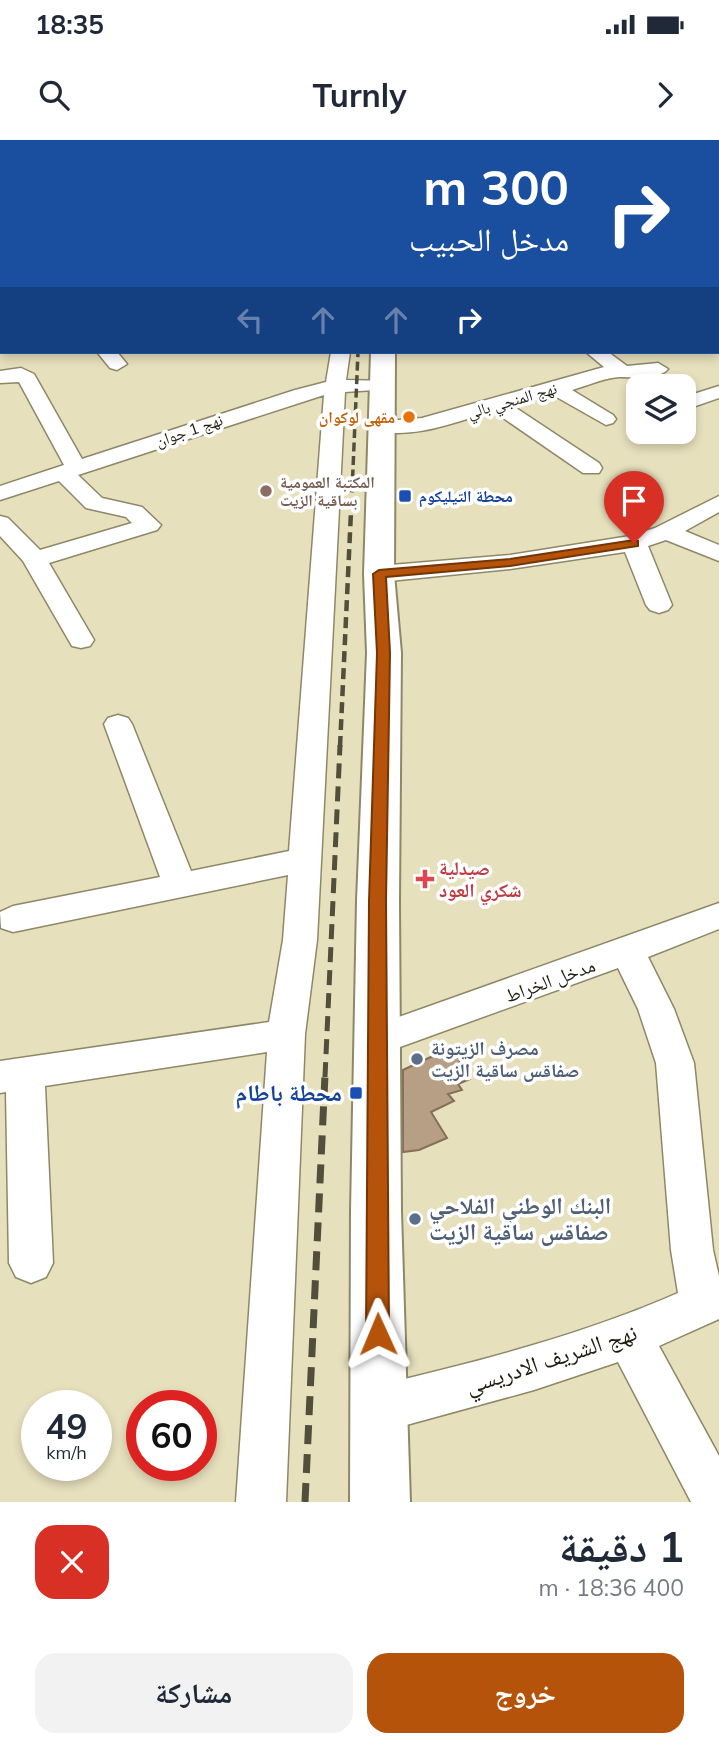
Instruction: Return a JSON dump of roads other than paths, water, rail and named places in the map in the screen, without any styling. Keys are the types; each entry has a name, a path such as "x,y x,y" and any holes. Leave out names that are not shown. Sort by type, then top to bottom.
{"main road":[{"path":"380,1502 376,1210 378,901 384,653 379,574 382,368"}],"street":[{"path":"261,1502 286,1034 300,940 335,386 340,354"},
{"path":"598,354 610,361 611,371 626,381"},
{"name":"نهج 1 جوان","path":"0,493 247,410 335,386 382,368"},
{"name":"نهج المنجي بالي","path":"381,426 414,426 611,371 658,369"},
{"path":"0,376 21,374 27,378 71,471 94,503 134,512 149,526 35,560"},
{"path":"555,388 606,419"},
{"path":"696,400 717,392"},
{"path":"497,405 591,468"},
{"path":"379,574 510,562 634,543 665,531 719,503"},
{"path":"0,523 24,545 35,560 81,640"},
{"path":"665,531 719,554"},
{"path":"634,543 659,605"},
{"path":"118,724 180,886"},
{"path":"13,919 304,860"},
{"name":"مدخل الخراط","path":"378,1040 627,951 719,915"},
{"path":"627,951 656,1009 675,1063 692,1250 711,1300"},
{"path":"31,1264 12,1075 286,1034"},
{"name":"نهج الشريف الادريسي","path":"379,1408 486,1382 629,1336 711,1300"},
{"path":"629,1336 717,1502"}],"railway":[{"path":"352,492 358,354"},
{"path":"340,747 352,490"},
{"path":"325,1077 340,745"},
{"path":"305,1502 325,1075"}],"place":[{"name":"مقهى لوكوان","path":"409,417"},
{"name":"المكتبة العمومية بساقية الزيت","path":"266,491"},
{"name":"محطة التيليكوم","path":"405,496"},
{"name":"صيدلية شكري العود","path":"425,879"},
{"name":"مصرف الزيتونة صفاقس ساقية الزيت","path":"417,1059"},
{"name":"محطة باطام","path":"356,1093"},
{"name":"البنك الوطني الفلاحي صفاقس ساقية الزيت","path":"415,1219"}]}
